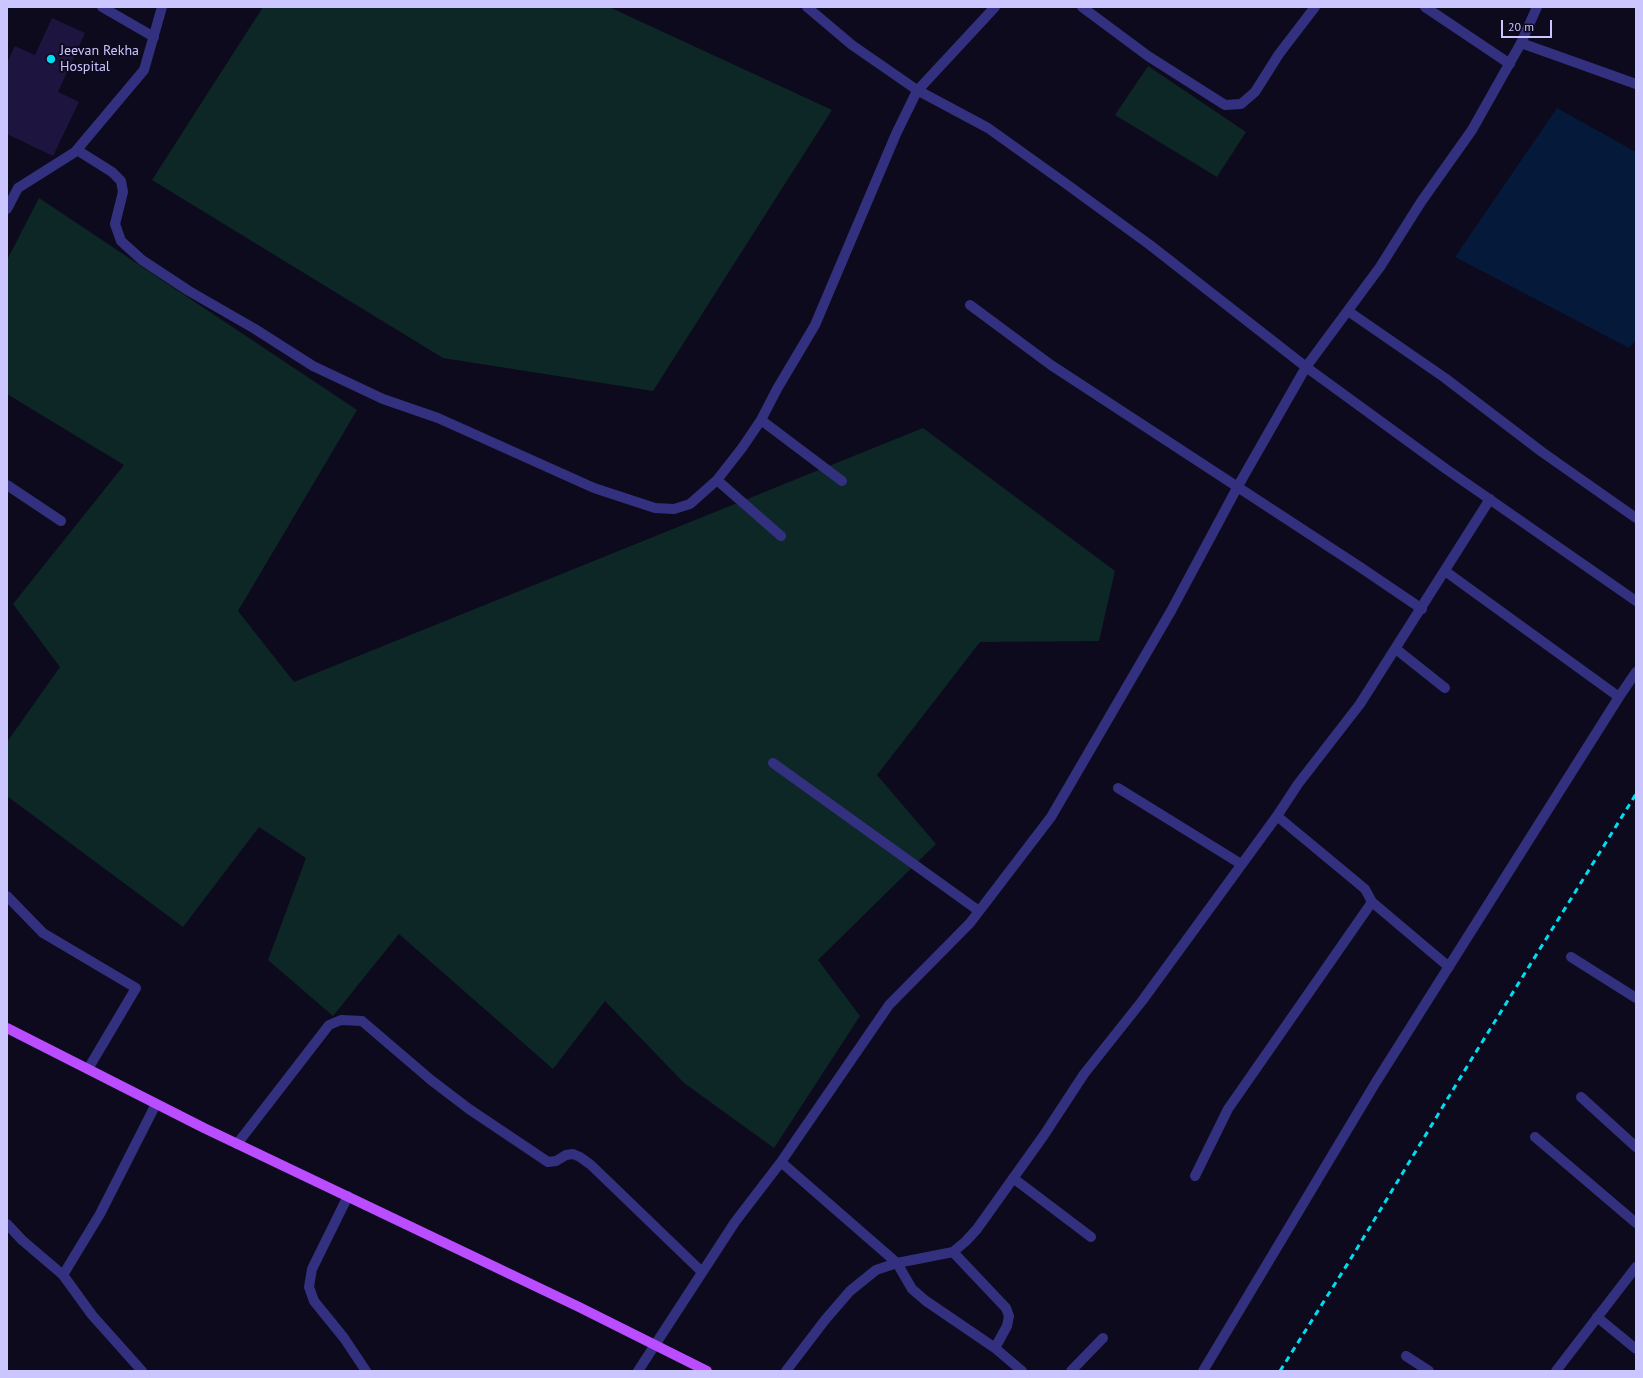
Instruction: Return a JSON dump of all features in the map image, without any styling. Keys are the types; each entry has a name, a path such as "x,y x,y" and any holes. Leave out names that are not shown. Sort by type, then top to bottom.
{"main road":[{"path":"7,1028 237,1144 579,1307 707,1371"}],"street":[{"path":"102,7 154,37"},
{"path":"7,209 18,188 77,150 144,70 162,7"},
{"path":"807,7 852,45 917,90 988,128 1001,137 1150,245 1306,366 1490,500 1636,601"},
{"path":"77,150 112,172 121,181 123,192 115,224 121,241 142,260 189,291 255,329 312,366 383,399 438,418 594,488 655,508 674,509 690,504 717,480 742,448 760,420 815,325 917,90 995,7"},
{"path":"1082,7 1148,56 1225,105 1241,104 1255,92 1280,54 1315,7"},
{"path":"1425,7 1510,64"},
{"path":"638,1371 734,1222 781,1162 889,1005 970,923 1051,817 1171,611 1238,486 1306,366 1380,267 1421,202 1472,130 1522,43 1537,7"},
{"path":"1522,43 1636,84"},
{"path":"970,305 1051,365 1360,566 1422,609"},
{"path":"1348,311 1445,378 1542,452 1636,518"},
{"path":"760,420 842,481"},
{"path":"717,480 781,536"},
{"path":"7,485 61,520"},
{"path":"786,1371 825,1320 850,1291 876,1270 897,1263 953,1252 977,1229 1084,1074 1142,1001 1277,816 1298,784 1360,704 1422,609 1490,500"},
{"path":"1445,571 1619,697"},
{"path":"1396,649 1445,688"},
{"path":"1203,1371 1376,1082 1636,672"},
{"path":"773,763 979,911"},
{"path":"1118,788 1241,864"},
{"path":"1277,816 1365,889 1372,902 1449,967"},
{"path":"7,896 43,933 136,988 88,1069"},
{"path":"1195,1176 1228,1110 1372,902"},
{"path":"1571,957 1636,998"},
{"path":"237,1144 329,1025 342,1020 362,1021 431,1080 462,1104 548,1162 566,1155 573,1154 580,1156 702,1272"},
{"path":"1581,1097 1636,1147"},
{"path":"63,1275 100,1214 156,1104"},
{"path":"1535,1137 1636,1223"},
{"path":"781,1162 897,1263 912,1289 926,1301 995,1348 1022,1371"},
{"path":"1013,1178 1091,1237"},
{"path":"348,1196 312,1269 309,1287 314,1301 344,1338 366,1371"},
{"path":"7,1224 22,1240 63,1275 92,1315 142,1371"},
{"path":"953,1252 1006,1308 1008,1316 1007,1326 995,1348"},
{"path":"1556,1371 1636,1267"},
{"path":"1597,1317 1636,1350"},
{"path":"1072,1371 1103,1338"},
{"path":"1406,1356 1429,1371"}],"green space":[{"path":"263,7 609,7 832,110 653,391 443,358 152,180"},
{"path":"1148,66 1246,132 1217,177 1115,115"},
{"path":"39,198 357,410 238,611 294,682 923,428 1115,571 1099,641 980,642 877,775 936,844 818,960 860,1016 774,1148 684,1083 605,1001 553,1069 399,934 333,1016 268,960 306,858 259,827 183,927 7,796 7,742 60,667 13,604 124,465 7,394 7,260"}],"water":[{"path":"1557,108 1636,152 1636,340 1629,348 1455,257"}],"building":[{"path":"52,18 85,33 58,92 79,102 53,156 7,134 7,63 15,46 35,55"}],"railway":[{"path":"1280,1371 1350,1260 1471,1060 1636,794"}],"place":[{"name":"Jeevan Rekha Hospital","path":"51,59"}]}
